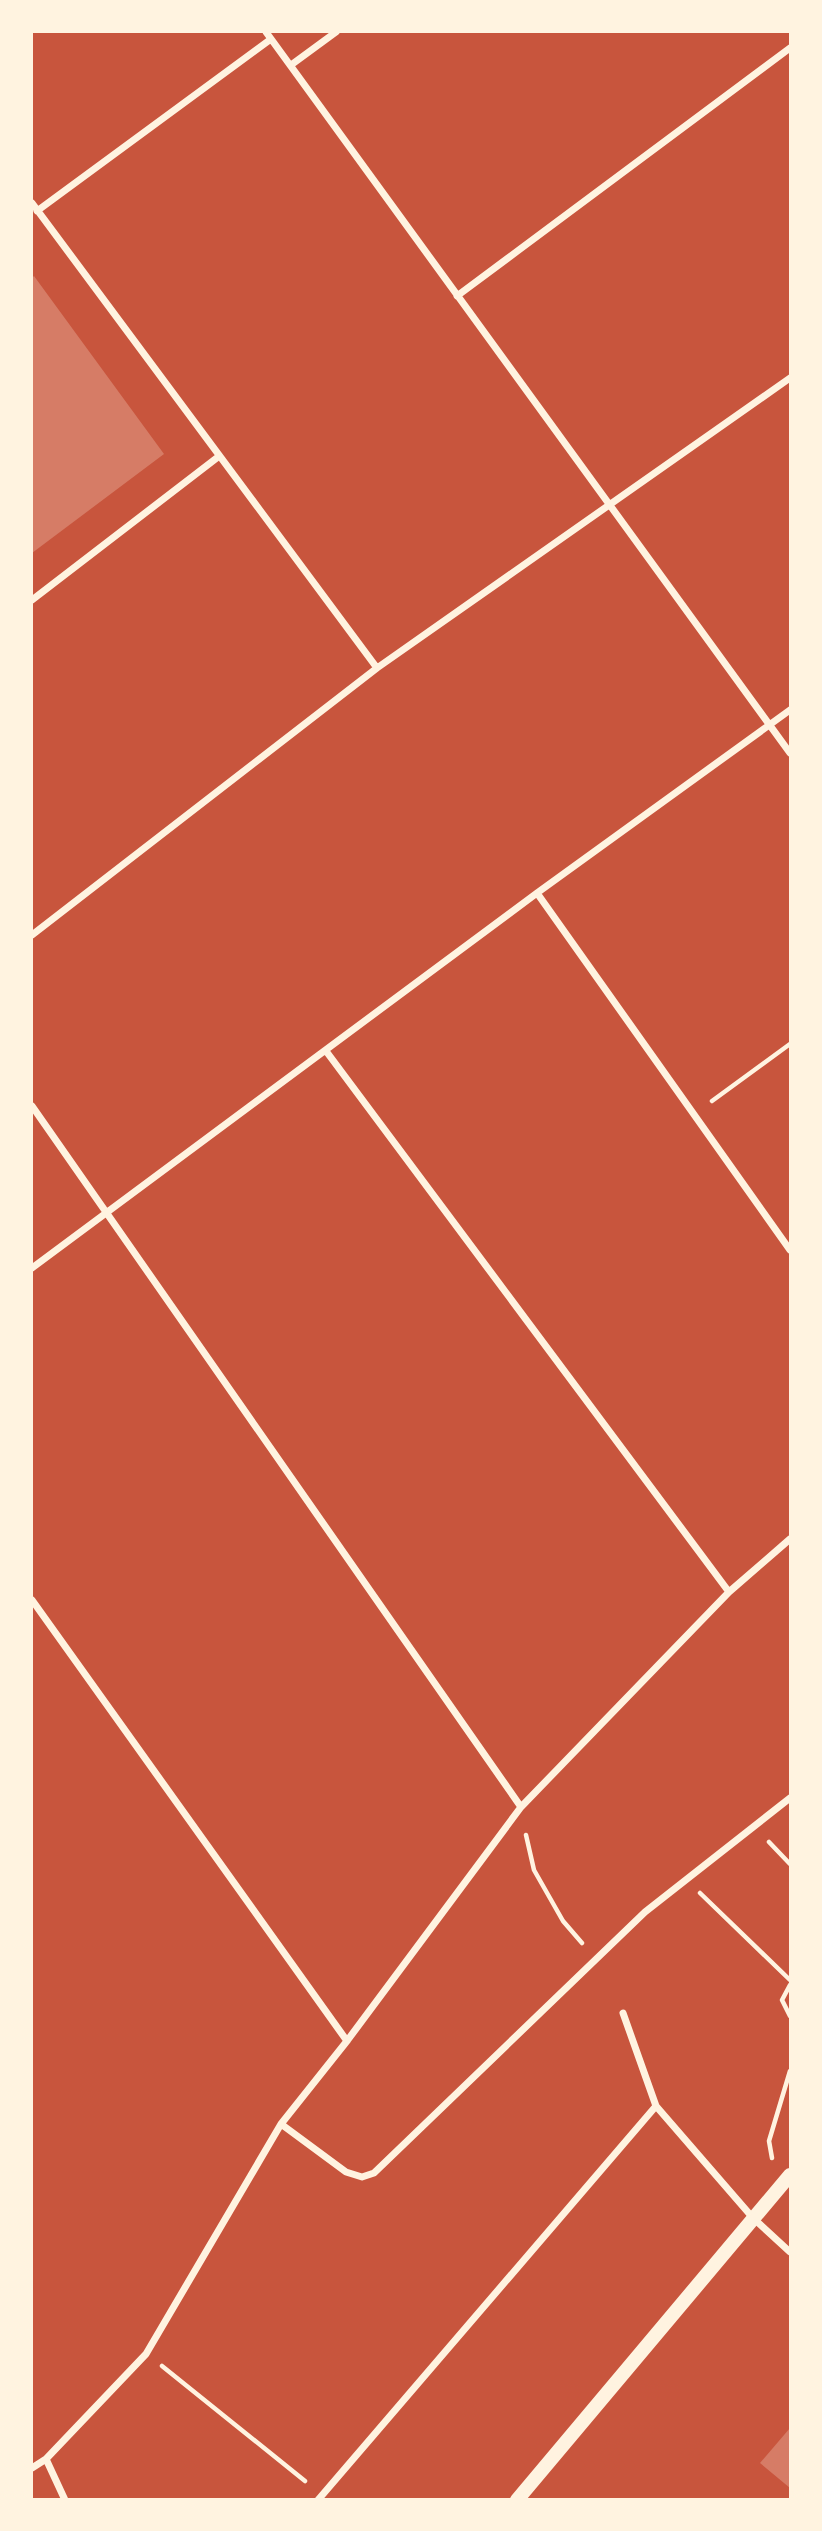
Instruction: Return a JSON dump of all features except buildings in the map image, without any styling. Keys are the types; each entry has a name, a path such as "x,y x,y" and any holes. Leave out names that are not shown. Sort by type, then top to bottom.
{"main road":[{"path":"517,2500 790,2175"}],"street":[{"path":"266,32 612,505 790,754"},
{"path":"290,65 336,32"},
{"path":"37,211 271,39"},
{"path":"457,296 790,48"},
{"path":"32,203 377,668"},
{"path":"32,936 377,668 790,378"},
{"path":"32,600 218,457"},
{"path":"32,1268 537,893 790,710"},
{"path":"537,893 790,1250"},
{"path":"326,1051 729,1592"},
{"path":"32,1105 521,1807"},
{"path":"32,2468 46,2459 146,2354 281,2124 521,1807 729,1592 790,1539"},
{"path":"32,1600 347,2040"},
{"path":"281,2124 346,2172 362,2178 374,2174 645,1912 790,1798"},
{"path":"623,2013 656,2106 753,2218 790,2252"},
{"path":"320,2497 656,2106"},
{"path":"46,2459 65,2500"}],"path":[{"path":"694,1115 790,1044"},
{"path":"521,1807 534,1870 563,1920 595,1960"},
{"path":"770,1843 790,1864"},
{"path":"707,1900 790,1982 782,2000 790,2016"},
{"path":"769,2141 790,2071"},
{"path":"146,2354 320,2497"}]}
